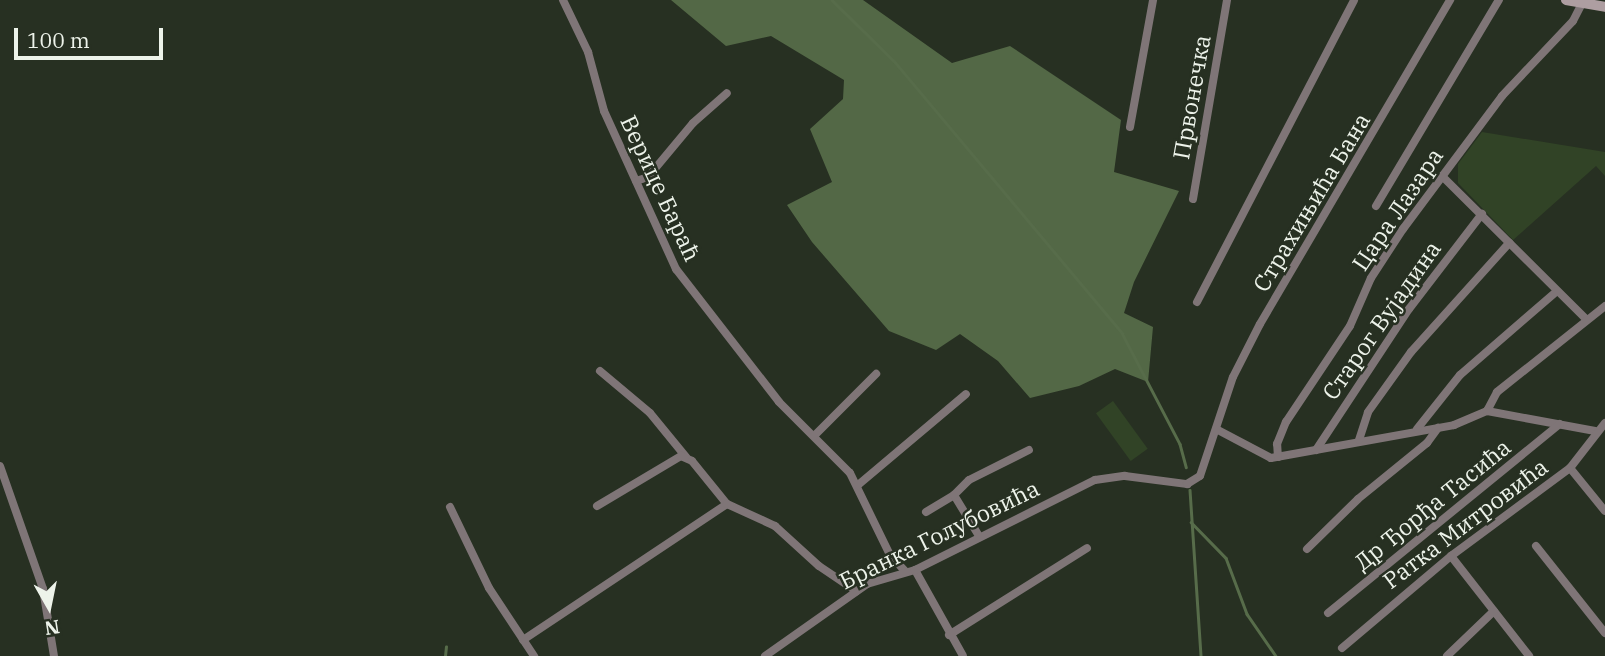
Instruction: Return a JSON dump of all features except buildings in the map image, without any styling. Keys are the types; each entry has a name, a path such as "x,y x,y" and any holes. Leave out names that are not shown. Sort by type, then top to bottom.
{"street":[{"name":"Верице Бараћ","path":"563,0 588,52 604,111 661,242 692,294 751,361 779,402 858,485 885,544 911,571 963,656"},
{"path":"1130,127 1153,0"},
{"name":"Првонечка","path":"1193,200 1227,0"},
{"path":"1197,302 1354,0"},
{"name":"Страхињића Бана","path":"1216,429 1233,377 1260,324 1450,0"},
{"path":"1376,206 1499,0"},
{"path":"1566,0 1605,7"},
{"name":"Цара Лазара","path":"1278,457 1277,444 1286,422 1350,326 1387,253 1503,96 1573,21 1582,3"},
{"path":"636,181 648,177 693,123 727,93"},
{"path":"1442,176 1587,320"},
{"name":"Старог Вујадина","path":"1316,450 1409,309 1482,214"},
{"path":"1359,440 1363,420 1411,352 1509,243"},
{"path":"1417,429 1460,375 1557,291"},
{"path":"1487,411 1497,392 1605,306"},
{"path":"600,371 650,413 727,504 775,526 819,566 856,591"},
{"path":"814,436 876,374"},
{"path":"858,485 966,394"},
{"path":"1216,429 1264,457 1278,457 1417,429 1438,428 1487,411 1595,431"},
{"name":"Ратка Митровића","path":"1342,648 1451,556 1570,468 1595,431 1605,423"},
{"name":"Др Ђорђа Тасића","path":"1328,613 1560,424"},
{"path":"1307,549 1358,499 1427,443 1438,428"},
{"name":"Бранка Голубовића","path":"765,656 780,653 856,591 911,571 1095,480 1125,476 1177,484 1194,480 1204,471 1216,429"},
{"path":"926,512 954,495 969,480 1029,450"},
{"path":"597,506 672,459 686,457"},
{"path":"0,466 43,589 54,656"},
{"path":"1570,468 1605,511"},
{"path":"954,495 979,536"},
{"path":"523,640 727,504"},
{"path":"450,507 485,580 534,656"},
{"path":"1536,546 1605,633"},
{"path":"949,635 1087,548"},
{"path":"1451,556 1529,656"},
{"path":"1447,656 1494,611"}],"green space":[{"path":"671,0 863,0 952,63 1010,46 1121,120 1114,172 1179,191 1134,282 1124,313 1153,327 1148,382 1115,369 1079,386 1030,398 998,361 960,334 936,350 889,331 812,242 787,205 832,182 810,129 843,99 844,80 771,36 726,46"},
{"path":"1482,132 1605,152 1605,176 1596,166 1513,240 1458,183 1458,164"},
{"path":"1113,401 1148,449 1131,461 1096,413"}],"waterway":[{"path":"832,0 895,62 1122,333 1180,444 1186,467"},
{"path":"1190,490 1201,656"},
{"path":"1191,522 1226,558 1247,614 1276,656"},
{"path":"445,656 446,647"}]}
